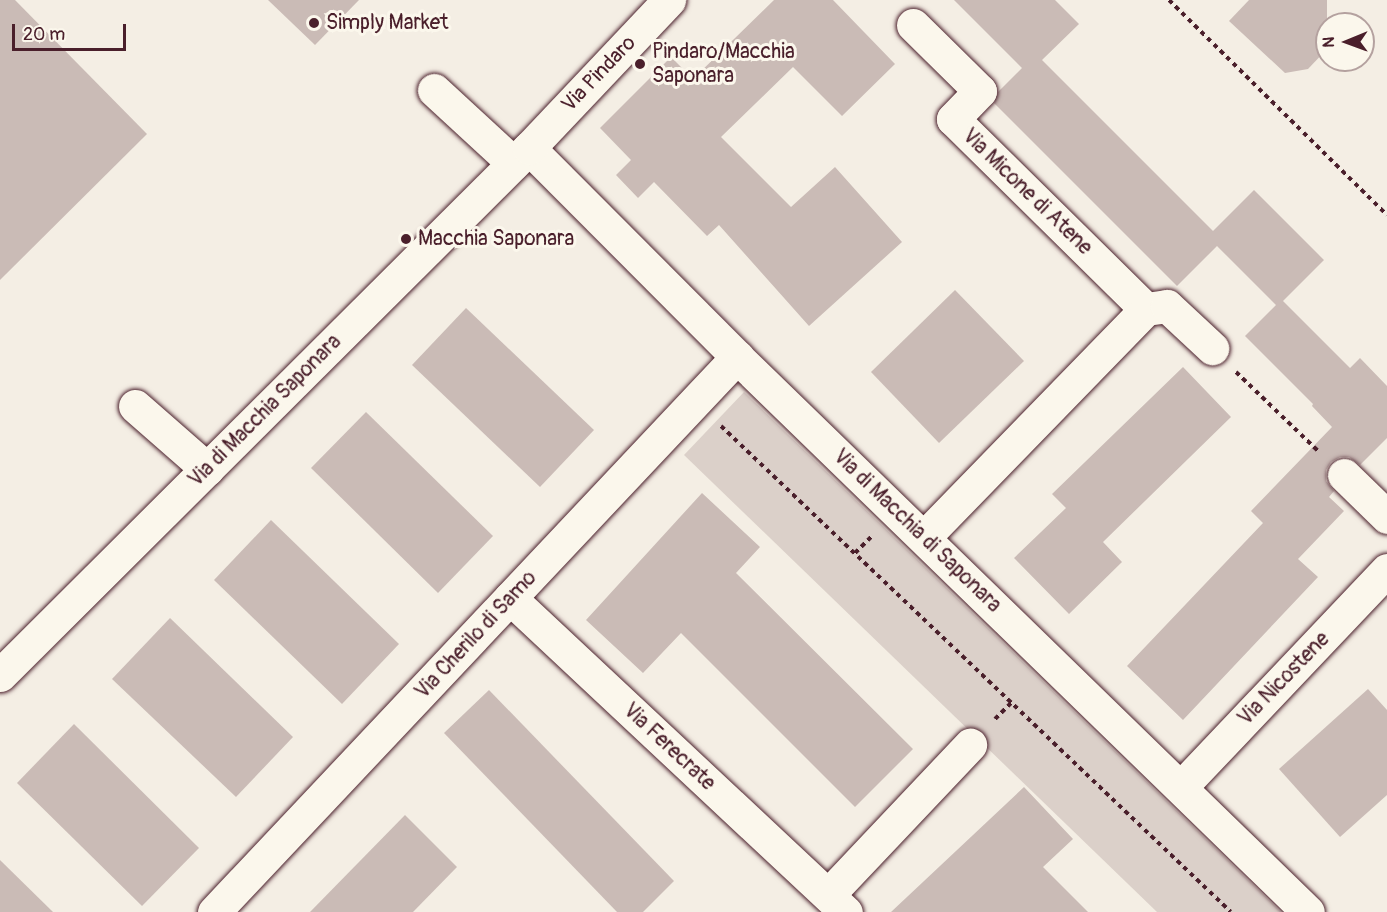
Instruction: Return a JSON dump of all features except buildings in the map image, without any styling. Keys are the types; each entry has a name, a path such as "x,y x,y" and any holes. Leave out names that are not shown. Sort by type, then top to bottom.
{"street":[{"name":"Via Pindaro","path":"521,155 669,0"},
{"name":"Via Micone di Atene","path":"913,25 980,91 953,119 1146,309"},
{"name":"Via di Macchia di Saponara","path":"434,90 521,155 737,357 1308,912"},
{"name":"Via di Macchia Saponara","path":"0,675 521,155"},
{"path":"924,537 1146,309 1167,306 1212,348"},
{"name":"Via Cherilo di Samo","path":"214,912 737,357"},
{"path":"135,406 207,469"},
{"path":"1344,475 1387,517"},
{"name":"Via Nicostene","path":"1181,787 1387,570"},
{"name":"Via Ferecrate","path":"510,598 837,904 970,745"}],"path":[{"path":"1170,0 1387,215"},
{"path":"1212,348 1344,475"},
{"path":"696,401 1231,912"}],"shaded area":[{"path":"744,392 1281,912 1157,912 684,455"}],"place":[{"name":"Simply Market","path":"314,23"},
{"name":"Pindaro/Macchia Saponara","path":"640,64"},
{"name":"Macchia Saponara","path":"406,239"}]}
